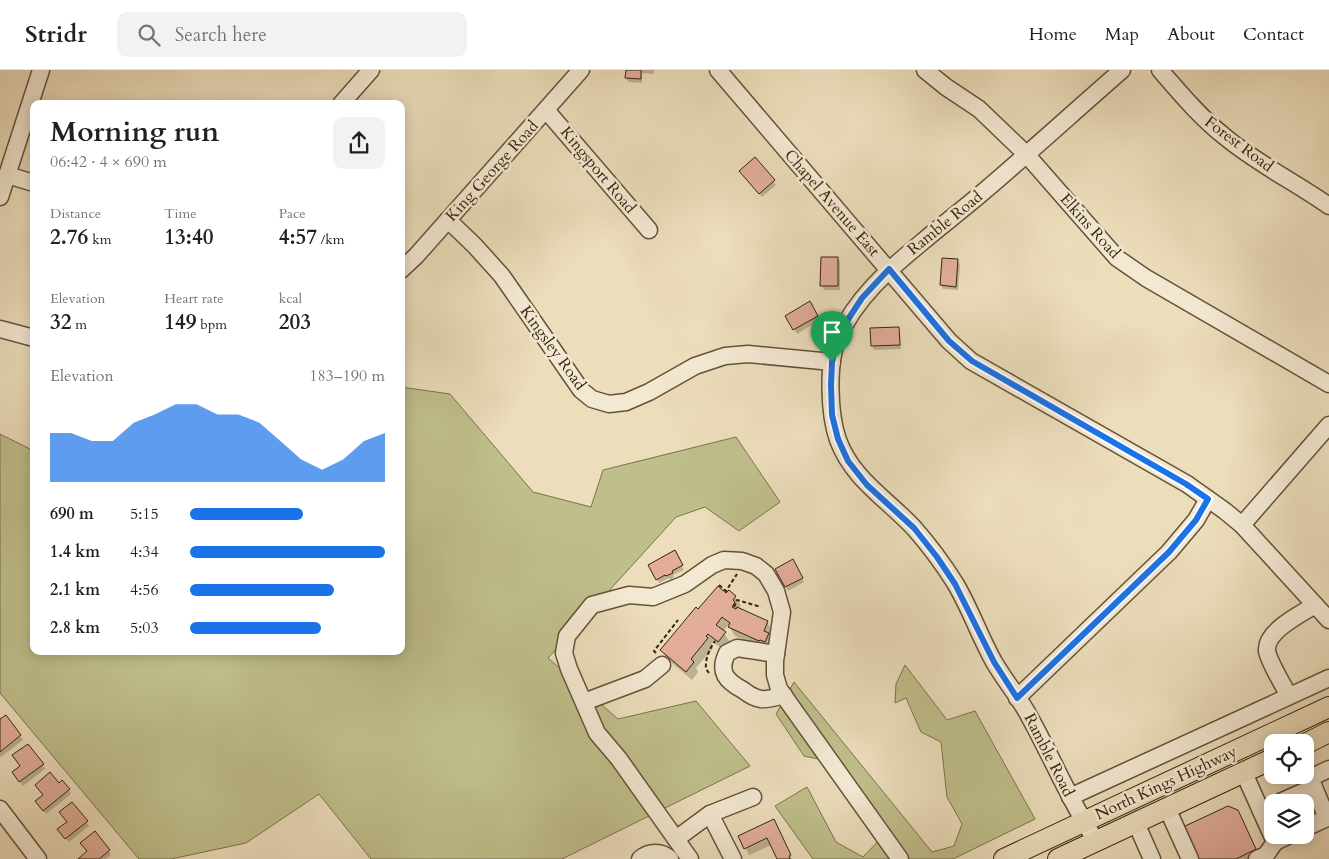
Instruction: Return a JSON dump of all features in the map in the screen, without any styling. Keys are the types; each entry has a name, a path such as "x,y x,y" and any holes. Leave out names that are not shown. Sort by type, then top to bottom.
{"main road":[{"name":"North Kings Highway","path":"1004,859 1329,707"},
{"path":"1314,741 1328,737"},
{"name":"North Kings Highway","path":"1058,859 1264,763"}],"street":[{"path":"31,100 41,70"},
{"path":"344,100 371,70"},
{"name":"King George Road","path":"405,266 581,70"},
{"name":"Chapel Avenue East","path":"718,70 949,341 972,361 1186,484 1208,499 1242,525 1329,620"},
{"name":"Elkins Road","path":"925,70 978,109 1026,154 1118,258 1146,278 1329,384"},
{"name":"Ramble Road","path":"1096,841 1083,822 1028,714 994,662 955,584 914,528 867,485 848,461 838,439 832,415 831,385 832,362 837,341 845,324 862,298 889,269 983,192 1122,70"},
{"name":"Forest Road","path":"1160,70 1196,110 1224,136 1329,206"},
{"path":"0,197 30,104"},
{"name":"Kingsport Road","path":"546,110 649,230"},
{"path":"7,176 30,182"},
{"name":"Kingsley Road","path":"448,220 502,276 581,390 592,399 609,404 626,402 649,392 695,366 725,356 748,354 832,362"},
{"path":"0,330 30,337"},
{"path":"1242,525 1329,425"},
{"path":"1017,698 1169,552 1196,520 1208,499"},
{"path":"690,859 619,760 597,733 564,654 567,636 592,605 629,595 653,597 685,584 712,565 724,560 744,562 756,566 766,574 776,591 782,612 775,675 780,689 900,859"},
{"path":"1288,696 1268,654 1267,644 1273,634 1315,605"},
{"path":"776,654 737,648 727,653 723,661 723,669 725,676 733,685 754,697 768,699 784,695"},
{"path":"584,702 645,679 661,660"},
{"path":"1070,797 1288,696 1324,684"},
{"path":"1314,824 1327,818 1310,778 1329,769"},
{"path":"1244,773 1264,803"},
{"path":"1298,794 1314,787"},
{"path":"676,839 710,814 753,797"},
{"path":"1167,808 1190,859"},
{"path":"0,809 38,859"},
{"path":"710,814 733,859"},
{"path":"1136,823 1152,859"},
{"path":"1257,859 1266,855 1277,844"},
{"path":"640,859 645,855 658,852 668,856 670,859"}],"path":[{"path":"719,585 726,591 744,562"},
{"path":"734,607 737,600 761,607"},
{"path":"661,660 654,651 678,620"},
{"path":"714,673 708,672 706,663 708,654 715,641"}],"green space":[{"path":"405,388 450,394 533,492 591,507 603,470 736,437 780,502 739,531 705,507 676,517 548,658 618,719 696,701 750,766 562,859 371,859 319,794 246,843 171,859 139,859 0,693 0,434 30,449 30,655 405,655"},
{"path":"905,665 947,720 975,711 1035,819 953,859 813,859 775,806 807,787 836,842 863,857 888,831 838,763 804,756 776,714 794,682 932,852 954,846 962,824 947,797 941,742 921,732 906,698 895,703 896,684"}],"building":[{"path":"626,70 641,70 641,79 625,78"},
{"path":"755,157 775,180 759,194 739,171"},
{"path":"821,257 838,257 838,286 820,286"},
{"path":"942,258 958,259 956,287 940,285"},
{"path":"810,301 818,316 793,330 785,316"},
{"path":"899,327 900,345 871,346 870,328"},
{"path":"675,550 683,565 672,571 673,573 656,580 648,565"},
{"path":"793,559 803,578 785,587 775,569"},
{"path":"718,586 726,593 729,590 736,596 732,607 736,609 737,607 768,621 764,631 769,633 765,642 759,641 728,627 730,623 722,617 716,625 726,632 718,642 708,634 706,636 708,638 691,659 694,662 686,672 660,650 696,607 698,609"},
{"path":"6,715 21,735 0,752 0,719"},
{"path":"28,744 44,764 19,782 12,772 20,766 12,755"},
{"path":"50,772 59,783 62,780 70,789 43,811 35,801 43,795 35,785"},
{"path":"72,802 88,821 65,839 57,829 67,822 59,812"},
{"path":"1228,806 1238,810 1256,849 1236,859 1198,859 1183,827"},
{"path":"774,819 791,855 789,856 790,859 777,859 767,838 744,849 738,836"},
{"path":"95,831 110,850 99,859 78,859 87,851 80,843"}],"route":[{"path":"889,269 949,341 972,361 1186,484 1208,499 1196,520 1169,552 1017,698 994,662 955,584 937,557 914,528 867,485 848,461 838,439 832,415 832,362 837,341 845,324 862,298 889,269"}]}
